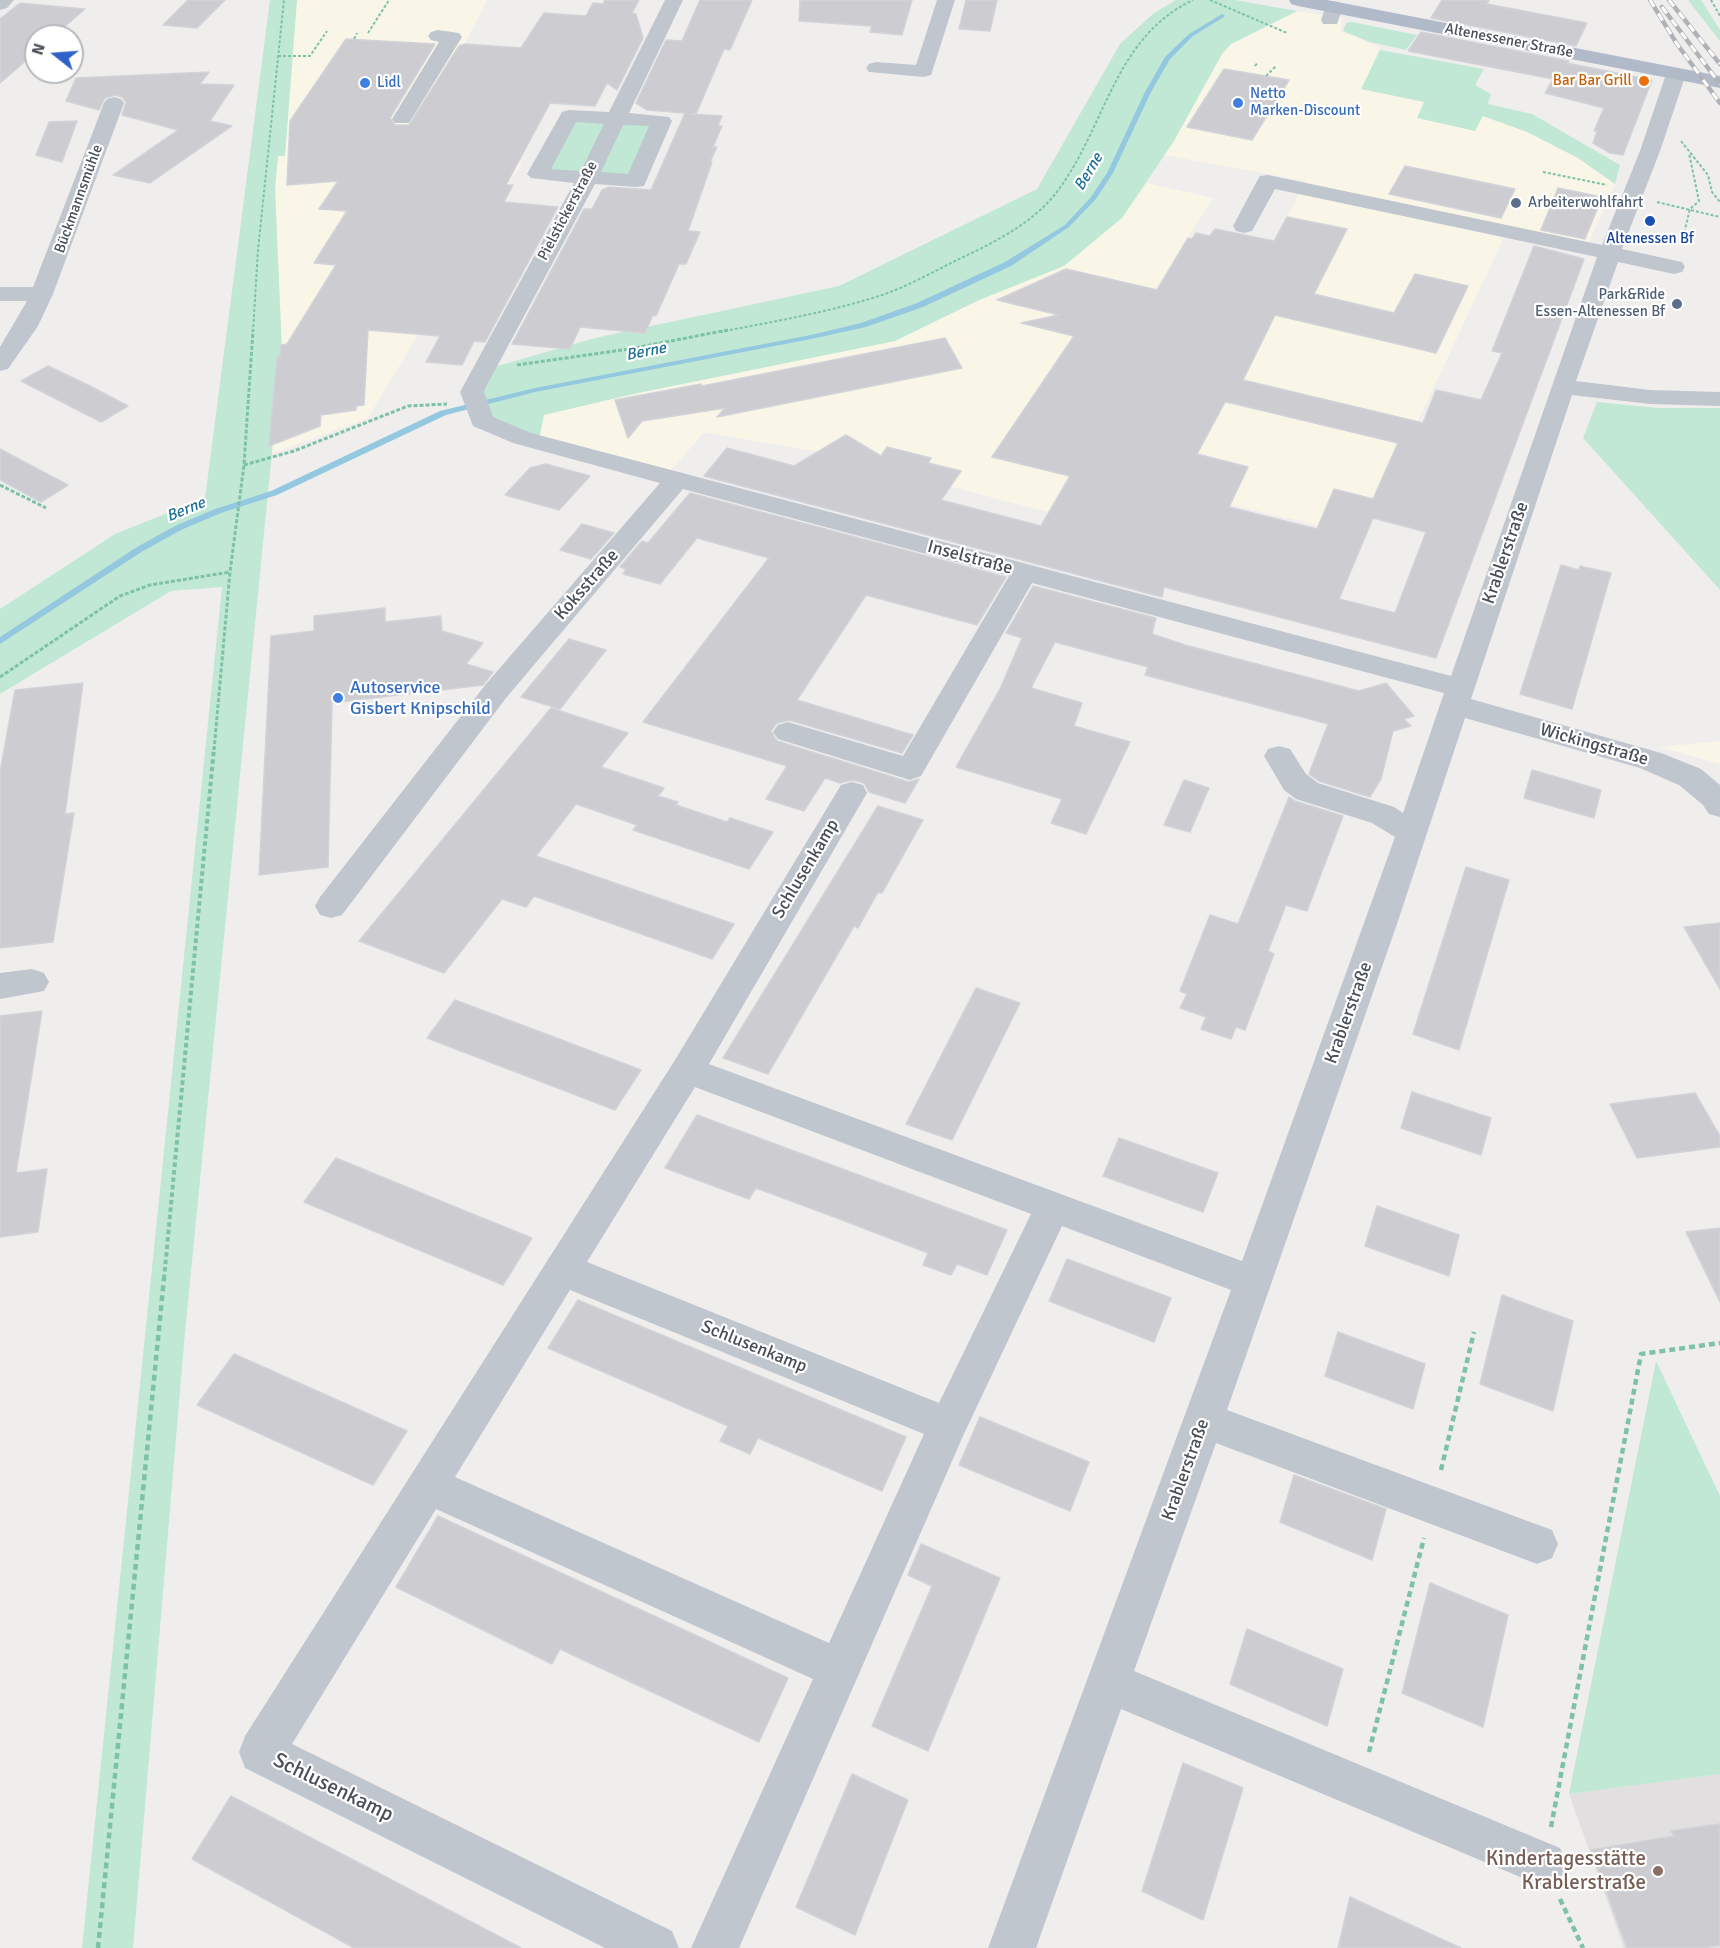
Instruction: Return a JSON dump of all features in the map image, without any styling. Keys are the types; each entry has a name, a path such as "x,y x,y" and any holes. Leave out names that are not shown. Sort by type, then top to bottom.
{"main road":[{"name":"Altenessener Straße","path":"1298,0 1332,13 1720,82"}],"street":[{"path":"0,4 4,0"},
{"name":"Pielstickerstraße","path":"476,382 524,290 588,177 674,0"},
{"path":"876,68 924,70 946,0"},
{"path":"402,119 452,37 438,36"},
{"name":"Krablerstraße","path":"1012,1948 1254,1282 1412,833 1609,254 1676,74"},
{"name":"Bückmannsmühle","path":"0,364 26,326 42,294 114,103"},
{"path":"569,116 615,118 663,121 636,181 538,174 569,116"},
{"path":"517,165 542,167"},
{"path":"1244,226 1268,181 1674,267"},
{"path":"0,294 42,294"},
{"name":"Inselstraße","path":"476,382 472,392 482,421 522,438 1025,572 1458,697"},
{"path":"1563,387 1650,397 1720,399"},
{"name":"Koksstraße","path":"331,906 496,691 678,478"},
{"path":"788,732 910,769 1025,572"},
{"name":"Wickingstraße","path":"1458,697 1650,760 1690,777 1714,797 1720,806"},
{"path":"1279,756 1295,782 1307,791 1383,815 1412,833"},
{"name":"Schlusenkamp","path":"655,1948 261,1752 687,1070 852,793"},
{"path":"0,986 32,982"},
{"path":"687,1070 1254,1282"},
{"path":"715,1948 948,1425 1052,1208"},
{"name":"Schlusenkamp","path":"561,1269 948,1425"},
{"path":"1204,1420 1537,1544"},
{"path":"428,1485 839,1669"},
{"path":"1108,1682 1544,1864"}],"path":[{"path":"98,1948 202,886 230,572 244,465 258,250 284,0"},
{"path":"368,33 389,0"},
{"path":"476,382 521,363 571,359 629,350 828,311 887,293 988,246 1032,217 1056,193 1080,153 1114,84 1138,43 1172,10 1193,0"},
{"path":"1210,0 1287,33"},
{"path":"1711,0 1720,16"},
{"path":"278,56 310,56 327,31"},
{"path":"354,39 357,33"},
{"path":"1255,66 1258,62"},
{"path":"1266,76 1276,66"},
{"path":"1677,139 1682,141 1708,175 1712,192 1720,202"},
{"path":"1683,237 1690,209 1699,201 1689,153"},
{"path":"1543,172 1610,186"},
{"path":"1632,197 1720,216"},
{"path":"244,465 294,451 397,410 418,404 447,404"},
{"path":"1,486 46,508"},
{"path":"0,677 120,596 150,585 230,572"},
{"path":"1360,1788 1433,1504 1474,1332"},
{"path":"1583,1948 1544,1864 1641,1354 1720,1343"}],"shaded area":[{"path":"297,0 487,0 410,152 522,162 368,418 271,454 282,351 275,189 278,155 285,156"},
{"path":"1297,11 1342,18 1341,31 1380,48 1362,89 1424,102 1418,118 1483,116 1527,132 1578,158 1615,184 1587,246 1303,186 1306,181 1164,155 1222,54 1231,44"},
{"path":"1147,183 1213,198 1156,289 1237,307 1301,191 1506,233 1364,536 1172,491 1074,519 819,452 704,432 668,474 539,440 543,415 638,393 895,341 977,301 1122,218"},
{"path":"1720,741 1720,764 1660,747"},
{"name":"Kindertagesstätte Krablerstraße","path":"1720,1774 1720,1948 1624,1948 1569,1794"}],"green space":[{"path":"270,0 297,0 285,156 278,156 275,189 282,351 185,1332 133,1948 82,1948 222,587 171,591 0,694 0,609 115,534 205,498"},
{"path":"1176,0 1235,0 1297,11 1231,44 1222,54 1174,141 1122,218 1064,266 977,301 895,341 638,393 544,415 539,440 486,420 475,393 489,382 487,369 595,338 839,286 1037,189 1120,44 1154,13"},
{"path":"1688,0 1701,0 1720,30 1720,41"},
{"path":"1352,22 1417,35 1406,50 1370,42 1343,31 1346,23"},
{"path":"1380,50 1484,69 1475,85 1491,94 1488,104 1532,114 1620,165 1615,184 1578,158 1527,132 1483,116 1475,131 1417,118 1424,102 1361,89"},
{"path":"571,118 610,121 583,175 543,172"},
{"path":"617,120 659,123 636,179 593,176"},
{"path":"1597,402 1659,408 1720,408 1720,590 1583,438"},
{"path":"1656,1361 1720,1496 1720,1774 1569,1794"}],"building":[{"path":"188,0 225,0 197,28 163,25"},
{"path":"605,0 639,0 632,13 636,14 643,38 617,90 607,83 595,106 550,103 506,185 513,185 504,202 558,207 485,342 474,341 462,365 426,362 440,336 368,330 364,405 356,406 356,410 321,415 320,426 269,446 277,357 280,356 281,345 287,344 336,265 314,263 347,211 319,209 338,181 287,185 290,121 346,39 435,44 390,118 395,125 409,125 459,46 465,44 521,48 544,13 586,16 593,3 603,4"},
{"path":"700,0 752,0 730,50 724,49 696,114 691,114 722,116 718,126 722,126 713,147 717,147 688,231 700,232 686,264 679,264 656,316 653,315 645,333 580,327 570,349 512,344 584,209 592,209 602,190 609,187 651,190 685,113 647,110 636,103 666,40 682,41"},
{"path":"800,0 912,0 902,35 870,32 872,26 799,21"},
{"path":"966,0 997,0 990,31 959,29"},
{"path":"1442,0 1489,0 1487,4 1587,23 1576,46 1431,18"},
{"path":"20,3 85,9 68,24 24,24 24,62 0,83 0,19"},
{"path":"1421,32 1652,80 1623,155 1610,153 1593,143 1597,131 1594,131 1604,108 1545,93 1553,79 1408,51"},
{"name":"Netto Marken-Discount","path":"1224,69 1289,80 1252,140 1187,127"},
{"path":"209,72 200,84 234,85 210,121 232,126 150,183 113,175 178,130 122,115 126,102 122,97 115,95 105,98 99,110 66,101 73,84 84,84 84,78"},
{"path":"77,121 62,162 36,155 49,122"},
{"path":"1405,166 1515,189 1501,218 1389,194"},
{"path":"1558,188 1602,197 1585,239 1541,230"},
{"path":"1287,217 1347,229 1314,294 1394,313 1415,274 1468,286 1436,353 1275,315 1243,380 1423,423 1436,390 1481,400 1502,353 1492,351 1534,246 1584,259 1436,658 1164,587 1162,597 704,476 727,448 794,466 846,435 881,456 887,447 931,458 928,463 961,471 941,500 1041,526 1070,476 992,457 1074,336 1021,323 1059,315 997,300 1066,269 1157,290 1188,238 1192,239 1196,233 1210,236 1215,229 1274,241","holes":["1225,402 1231,403 1398,443 1373,499 1334,489 1317,529 1229,507 1248,467 1197,454","1373,518 1426,532 1395,613 1339,599"]},
{"path":"945,338 962,368 717,417 725,408 642,421 628,438 615,400 701,384 702,386"},
{"path":"48,366 128,406 101,422 21,381"},
{"path":"0,449 68,485 41,502 0,480"},
{"path":"546,464 590,476 559,510 505,495 530,468"},
{"path":"690,493 1006,577 977,625 866,595 797,700 913,735 902,753 789,720 777,723 771,731 777,741 909,782 919,779 905,803 869,792 864,783 853,780 840,783 825,778 804,811 766,799 787,766 643,722 769,558 697,538 660,584 623,574 626,569 620,567 642,541 648,543"},
{"path":"582,524 614,533 591,559 560,550"},
{"path":"1561,565 1579,570 1580,566 1611,573 1572,709 1520,694"},
{"path":"1033,586 1156,618 1152,634 1185,645 1359,691 1386,683 1414,716 1404,719 1411,726 1393,731 1381,779 1370,797 1319,781 1309,774 1328,724 1145,675 1148,667 1055,642 1031,688 1082,703 1074,726 1130,742 1086,834 1051,823 1062,799 956,767 1000,689 1022,638 1006,633"},
{"path":"385,608 385,622 441,616 442,631 483,643 466,664 493,672 483,685 332,703 328,867 259,875 271,636 314,631 314,616"},
{"path":"569,639 606,650 560,709 521,697"},
{"path":"83,683 65,814 74,813 53,942 0,948 0,772 15,690"},
{"path":"551,708 628,733 601,767 664,788 658,796 678,802 676,805 727,822 730,818 773,832 749,869 633,830 637,825 576,804 536,856 734,924 712,959 534,896 526,907 502,899 444,973 359,941"},
{"path":"1532,770 1601,790 1594,818 1524,798"},
{"path":"1184,780 1209,788 1190,832 1164,825"},
{"path":"1289,797 1343,816 1307,911 1286,905 1268,951 1274,954 1245,1030 1236,1027 1231,1039 1201,1029 1206,1017 1180,1008 1187,994 1180,991 1210,915 1238,924"},
{"path":"878,806 923,820 882,893 878,892 858,928 854,926 768,1074 723,1058"},
{"path":"1466,867 1509,880 1459,1050 1413,1034"},
{"path":"1720,923 1720,989 1684,927"},
{"path":"976,988 1020,1003 952,1140 906,1124"},
{"path":"455,1000 641,1070 615,1110 427,1038"},
{"path":"42,1011 16,1173 47,1169 38,1232 0,1237 0,1016"},
{"path":"1412,1092 1491,1118 1481,1155 1401,1128"},
{"path":"1695,1093 1720,1136 1720,1147 1637,1158 1610,1104"},
{"path":"697,1115 1007,1230 987,1275 957,1264 951,1275 923,1265 928,1253 829,1215 756,1188 749,1199 665,1168"},
{"path":"1119,1138 1218,1173 1203,1212 1103,1176"},
{"path":"336,1158 532,1238 503,1285 304,1202"},
{"path":"1377,1206 1459,1235 1449,1276 1365,1246"},
{"path":"1720,1228 1720,1302 1686,1232"},
{"path":"1067,1259 1171,1298 1154,1342 1049,1301"},
{"path":"1502,1295 1573,1321 1553,1411 1480,1384"},
{"path":"578,1300 906,1437 882,1491 758,1438 750,1454 720,1441 728,1426 548,1348"},
{"path":"1338,1332 1425,1364 1413,1409 1325,1376"},
{"path":"234,1354 407,1431 373,1485 197,1405"},
{"path":"980,1417 1089,1462 1070,1511 959,1465"},
{"path":"1294,1475 1386,1509 1372,1560 1280,1522"},
{"path":"438,1516 788,1678 759,1742 560,1649 552,1664 396,1587"},
{"path":"921,1544 1000,1578 928,1751 872,1726 932,1586 908,1575"},
{"path":"1430,1583 1508,1615 1483,1727 1402,1693"},
{"path":"1247,1629 1343,1669 1327,1726 1230,1684"},
{"path":"1183,1763 1243,1788 1203,1920 1142,1891"},
{"path":"852,1774 908,1800 855,1935 796,1907"},
{"path":"231,1796 521,1948 354,1948 192,1859"},
{"name":"Kindertagesstätte Krablerstraße","path":"1720,1824 1720,1945 1702,1948 1627,1948 1591,1850 1674,1836 1671,1831"},
{"path":"1350,1897 1461,1948 1338,1948"}],"waterway":[{"name":"Berne","path":"0,641 140,549 178,528 218,511 274,493 443,413 535,390 863,325 920,305 1008,264 1067,226 1094,198 1110,173 1148,92 1167,58 1191,35 1222,16"}],"railway":[{"path":"1650,0 1677,44 1720,103"},
{"path":"1669,0 1720,64"},
{"path":"1662,7 1720,84"}],"place":[{"name":"Bar Bar Grill","path":"1644,81"},
{"name":"Lidl","path":"365,83"},
{"name":"Netto Marken-Discount","path":"1238,103"},
{"name":"Arbeiterwohlfahrt","path":"1516,203"},
{"name":"Altenessen Bf","path":"1650,221"},
{"name":"Park&Ride Essen-Altenessen Bf","path":"1677,304"},
{"name":"Autoservice Gisbert Knipschild","path":"338,698"},
{"name":"Kindertagesstätte Krablerstraße","path":"1658,1871"}]}
